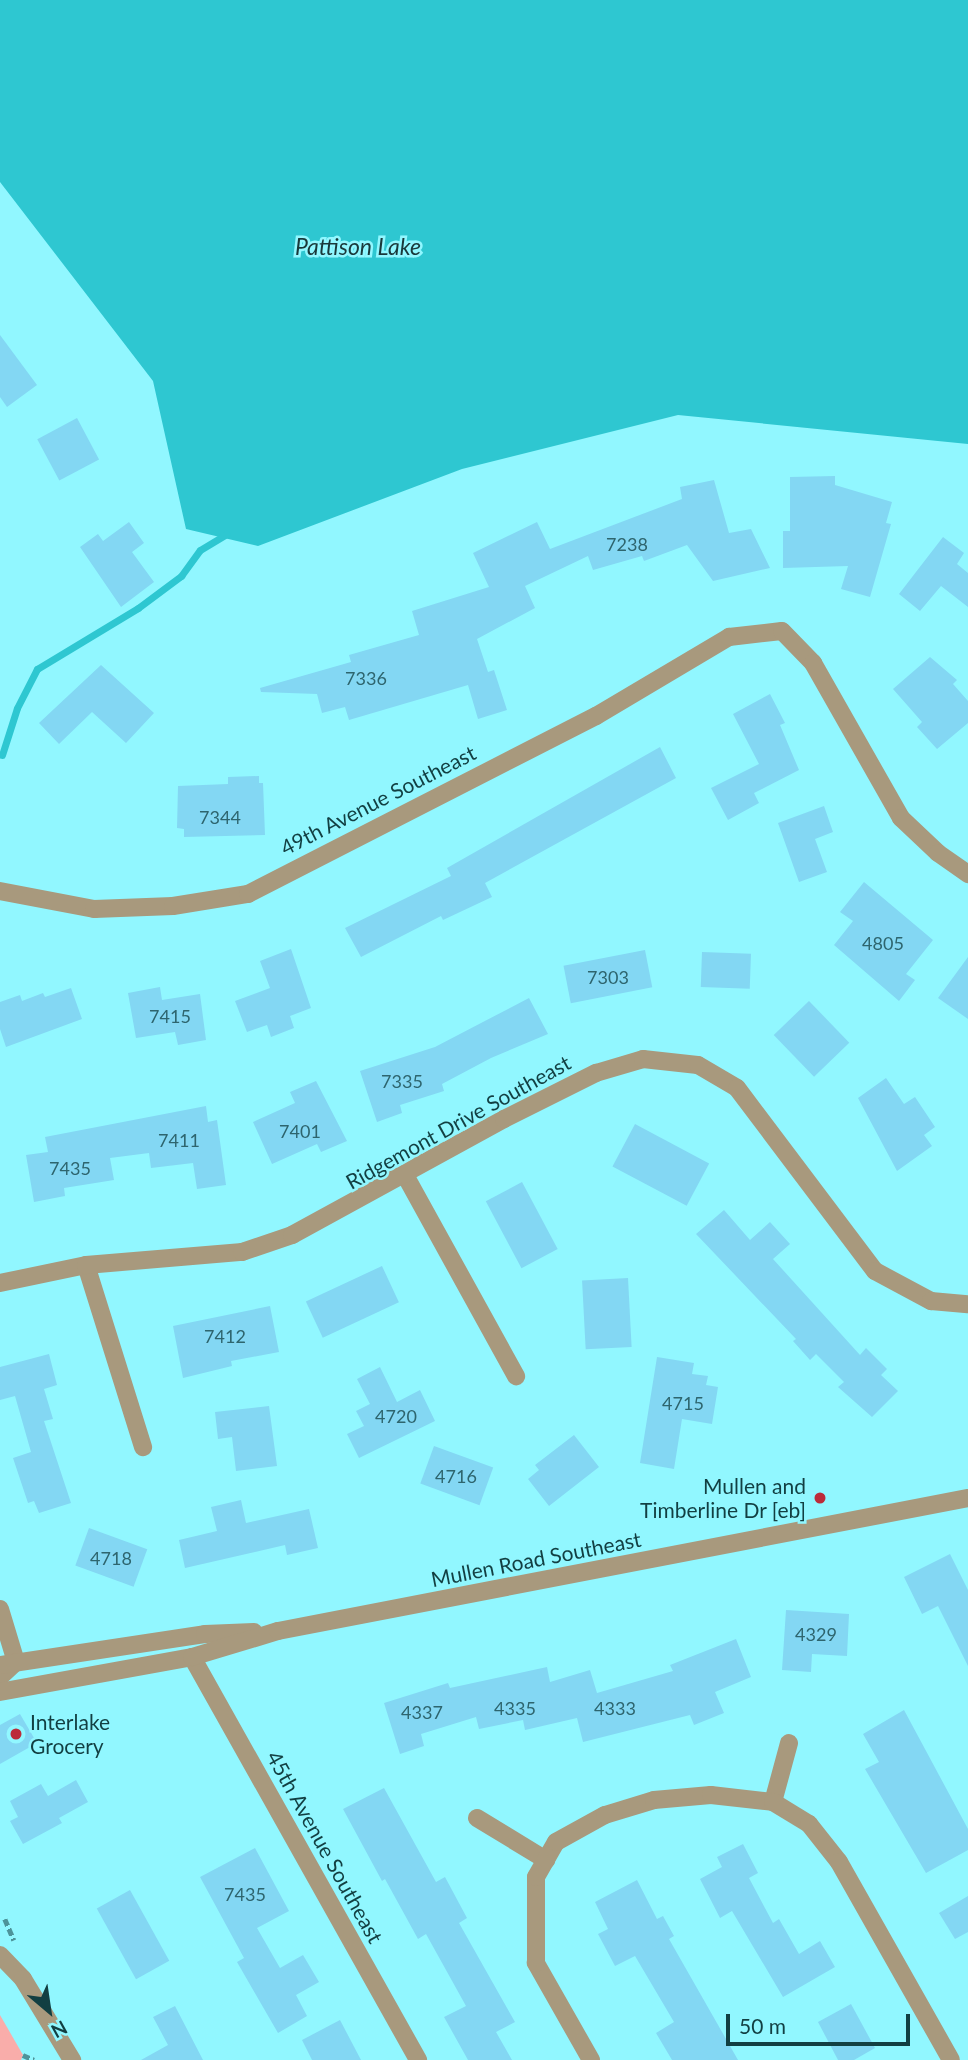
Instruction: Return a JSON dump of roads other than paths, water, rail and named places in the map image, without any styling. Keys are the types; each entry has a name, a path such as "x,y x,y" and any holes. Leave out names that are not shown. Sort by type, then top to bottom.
{"street":[{"name":"49th Avenue Southeast","path":"0,891 94,909 173,906 248,894 596,716 729,637 782,631 813,663 901,818 938,853 968,874"},
{"name":"Ridgemont Drive Southeast","path":"0,1283 86,1265 242,1252 292,1235 596,1073 643,1059 698,1065 737,1088 875,1271 931,1301 968,1304"},
{"path":"405,1175 516,1376"},
{"path":"86,1265 142,1447"},
{"name":"Mullen Road Southeast","path":"0,1692 192,1657 278,1632 968,1498"},
{"path":"0,1609 8,1663 0,1677"},
{"name":"Mullen Road Southeast","path":"8,1663 205,1634 278,1632"},
{"name":"45th Avenue Southeast","path":"192,1657 418,2060"},
{"path":"773,1802 789,1743"},
{"path":"591,2060 536,1963 536,1877 556,1842 605,1815 654,1800 711,1795 773,1802 809,1824 839,1862 951,2060"},
{"path":"477,1818 546,1860"},
{"path":"0,1955 23,1979 69,2059"}],"water":[{"name":"Pattison Lake","path":"0,0 968,0 968,444 678,415 462,469 258,546 186,529 153,381 0,182"}],"waterway":[{"path":"2,755 17,708 37,669 138,608 181,576 200,550 227,534"}],"place":[{"name":"Mullen and Timberline Dr [eb]","path":"820,1498"},
{"name":"Interlake Grocery","path":"16,1734"}]}
